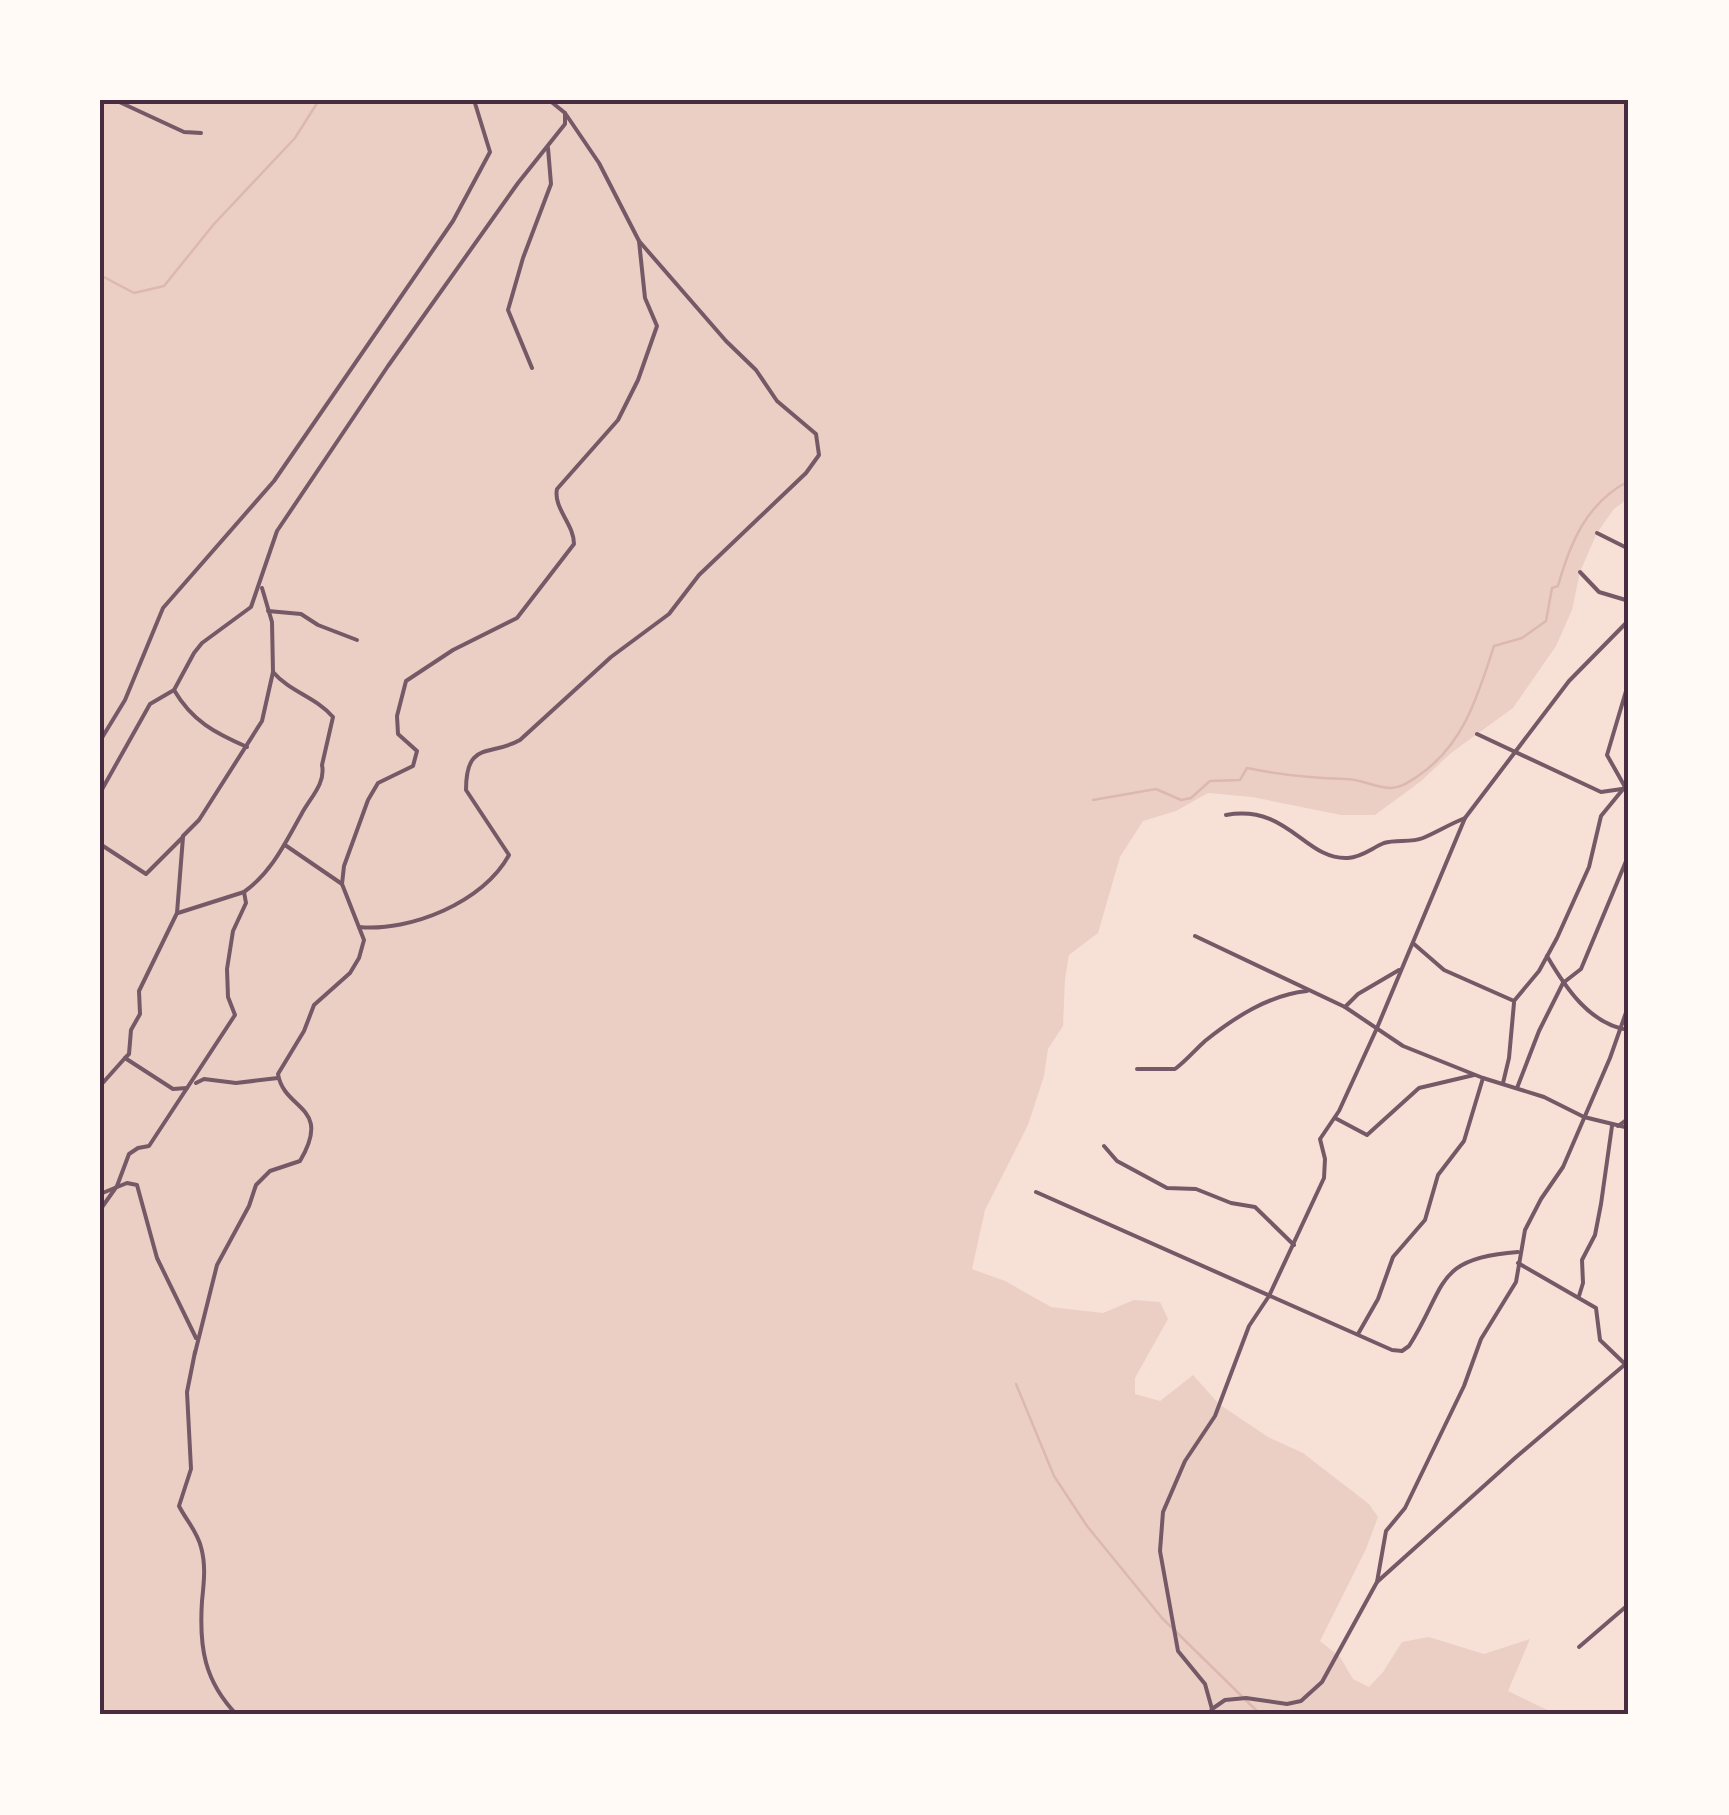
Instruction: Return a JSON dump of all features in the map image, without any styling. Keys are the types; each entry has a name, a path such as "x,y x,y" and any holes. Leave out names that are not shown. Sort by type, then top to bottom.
{"street":[{"path":"115,100 184,132 202,133"},
{"path":"100,741 125,700 154,624 175,590 274,482 454,221 490,152 474,100"},
{"path":"359,927 406,926 497,875 510,855 466,790 474,756 482,750 509,746 520,740 611,657 668,614 699,575 806,473 819,455 816,434 777,401 756,370 726,342 639,241 599,163 565,112 550,100"},
{"path":"100,793 150,704 174,690 194,653 251,607 276,531 340,433 518,183 566,124 565,112"},
{"path":"532,368 508,310 551,184 548,148"},
{"path":"278,1078 314,1005 350,973 364,940 342,884 350,845 378,783 413,766 417,758 417,751 398,734 397,716 406,682 453,650 517,618 574,544 574,535 555,498 557,489 618,420 638,380 657,326 645,298 639,241"},
{"path":"1597,532 1629,549"},
{"path":"1580,572 1598,592 1629,601"},
{"path":"100,844 146,874 199,820 246,747 262,721 273,672 272,631 261,584"},
{"path":"268,611 301,614 357,640"},
{"path":"1629,620 1569,681 1465,818 1377,1028 1335,1118 1320,1140 1324,1178 1269,1296 1250,1326 1215,1416 1185,1461 1163,1512 1160,1551 1178,1651 1205,1684 1210,1712 1226,1700 1246,1698 1287,1704 1301,1701 1322,1682 1377,1582 1386,1532 1402,1513 1464,1386 1482,1339 1516,1282 1519,1252 1530,1221 1564,1167 1629,1004"},
{"path":"177,913 244,892 268,871 324,772 322,765 333,719 315,699 293,689 273,672"},
{"path":"1628,790 1606,755 1629,681"},
{"path":"174,690 185,708 211,732 246,747"},
{"path":"1477,734 1602,792 1628,790"},
{"path":"1503,1082 1510,1058 1514,1002 1547,956 1589,866 1601,816 1628,790"},
{"path":"1226,815 1261,814 1286,825 1327,853 1346,858 1385,843 1422,838 1465,818"},
{"path":"100,1086 130,1050 131,1030 140,1014 139,991 177,913 183,837"},
{"path":"285,845 342,884"},
{"path":"1517,1088 1563,984 1580,969 1629,854"},
{"path":"100,1210 117,1186 129,1154 149,1146 235,1015 228,997 227,969 233,931 246,903 244,892"},
{"path":"1195,936 1345,1007 1403,1046 1544,1097 1584,1117 1629,1128"},
{"path":"1413,944 1444,970 1514,1002"},
{"path":"1547,956 1563,984 1598,1020 1629,1030"},
{"path":"1345,1007 1358,994 1403,967"},
{"path":"1136,1069 1175,1069 1214,1034 1268,1000 1309,990"},
{"path":"125,1058 173,1090 183,1090 204,1080 278,1078"},
{"path":"1335,1118 1367,1136 1418,1088 1475,1075"},
{"path":"238,1715 214,1688 201,1645 203,1558 197,1535 180,1506 191,1468 187,1392 217,1265 250,1206 256,1185 270,1172 300,1160 306,1148 312,1125 308,1114 278,1078"},
{"path":"1357,1336 1378,1299 1392,1257 1424,1220 1438,1175 1464,1140 1483,1078"},
{"path":"1615,1126 1629,1118"},
{"path":"1578,1296 1583,1283 1582,1260 1595,1235 1602,1204 1615,1126"},
{"path":"1104,1146 1117,1161 1167,1188 1188,1188 1255,1207 1294,1245"},
{"path":"100,1194 134,1183 139,1188 157,1258 194,1331 195,1352"},
{"path":"1036,1192 1357,1336 1402,1350 1416,1334 1442,1283 1467,1260 1519,1252"},
{"path":"1377,1582 1627,1363 1600,1340 1596,1308 1518,1263"},
{"path":"1579,1647 1629,1604"}],"shaded area":[{"path":"100,100 1629,100 1629,498 1614,509 1597,533 1556,646 1513,708 1375,815 1341,815 1252,797 1208,793 1176,811 1143,821 1120,857 1098,933 1069,955 1063,1026 1048,1049 1044,1076 1028,1125 985,1210 972,1269 1005,1281 1051,1307 1103,1313 1134,1300 1160,1302 1168,1319 1135,1378 1135,1394 1160,1401 1193,1375 1219,1404 1268,1437 1303,1453 1369,1504 1378,1517 1320,1641 1340,1657 1353,1679 1369,1687 1402,1642 1429,1637 1484,1654 1530,1639 1508,1691 1558,1715 100,1715"}],"waterway":[{"path":"100,275 134,293 164,286 214,224 295,138 319,100"},
{"path":"1093,800 1156,789 1181,800 1191,798 1210,781 1240,780 1247,768 1352,779 1385,788 1409,782 1434,764 1458,734 1494,646 1522,638 1546,621 1552,588 1558,586 1582,525 1602,500 1629,481"},
{"path":"1016,1384 1054,1476 1087,1526 1162,1618 1261,1715"}]}
